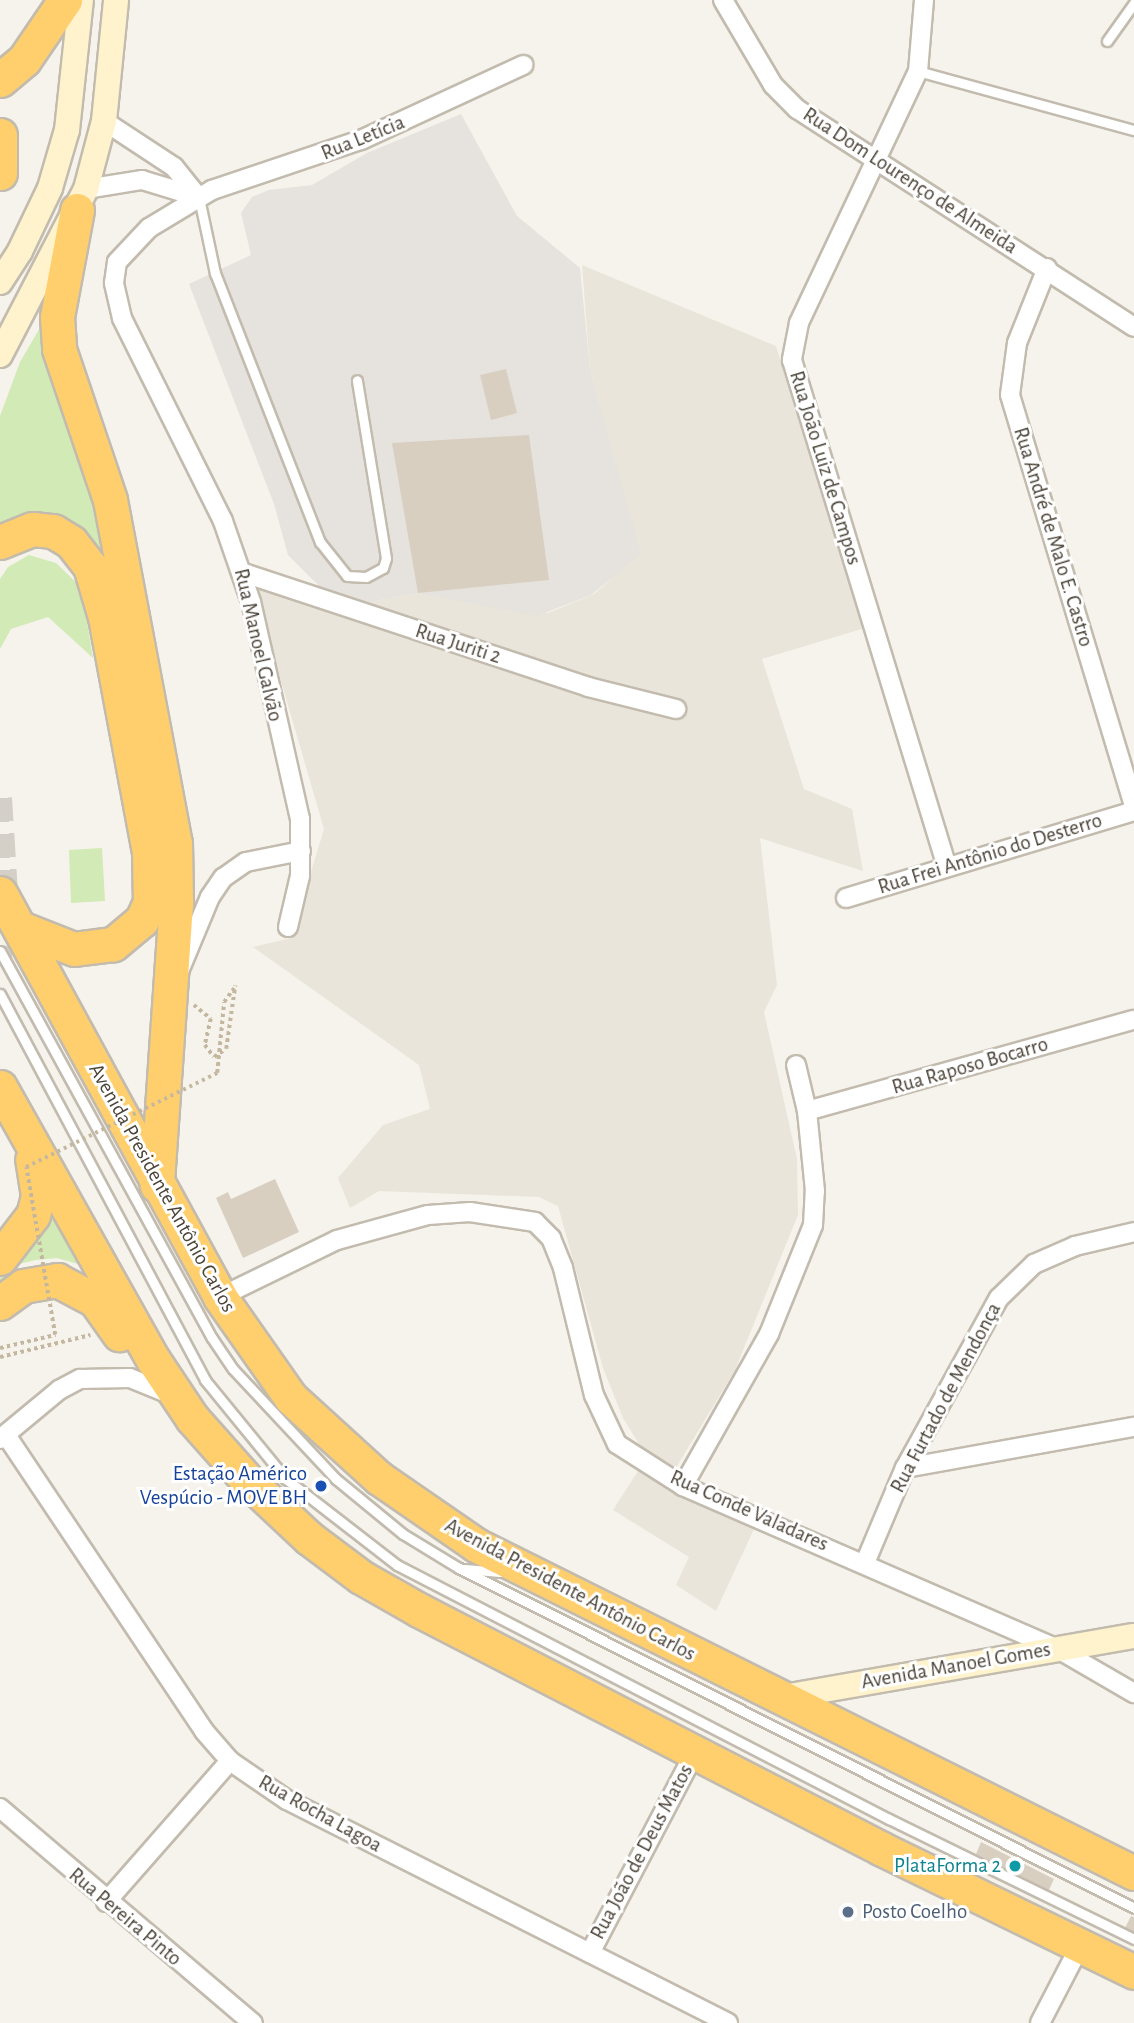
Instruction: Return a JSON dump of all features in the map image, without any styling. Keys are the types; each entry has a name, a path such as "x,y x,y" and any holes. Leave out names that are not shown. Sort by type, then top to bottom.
{"highway":[{"path":"0,80 24,60 65,0"},
{"path":"0,135 0,173"},
{"path":"81,200 57,317 60,349 110,500 175,843 157,1185"},
{"path":"0,542 33,529 52,531 71,542 90,566 105,617 149,852 150,902 142,919 113,944 74,949 10,940"},
{"name":"Avenida Presidente Antônio Carlos","path":"0,893 10,940 157,1185 220,1297 290,1398 330,1436 420,1510 534,1574 778,1698 1134,1873"},
{"path":"0,1087 153,1361 247,1480 309,1538 361,1577 695,1752 1134,1972"},
{"path":"0,1258 33,1215 38,1196 26,1137"},
{"path":"0,1303 23,1286 57,1280 95,1300 111,1328 153,1361"}],"main road":[{"path":"0,282 20,251 50,188 67,130 81,0"},
{"path":"0,355 81,200 104,121 116,0"},
{"name":"Avenida Manoel Gomes","path":"778,1698 1134,1636"}],"street":[{"name":"Rua Dom Lourenço de Almeida","path":"723,0 773,85 797,109 874,161 1047,268 1134,327"},
{"name":"Rua João Luiz de Campos","path":"924,0 918,71 799,323 792,360 947,867"},
{"name":"Rua Letícia","path":"117,262 149,228 200,198 361,140 523,65"},
{"path":"104,121 173,167 200,198"},
{"path":"81,200 142,180 200,198"},
{"name":"Rua Manoel Galvão","path":"117,262 114,283 119,309 223,521 241,572 300,819 301,851 288,927"},
{"name":"Rua André de Malo E. Castro","path":"1047,268 1017,342 1010,395 1134,809"},
{"name":"Rua Juriti 2","path":"241,572 587,687 676,709"},
{"name":"Rua Frei Antônio do Desterro","path":"846,898 1134,809"},
{"path":"169,994 210,897 223,878 246,862 301,851"},
{"name":"Rua Raposo Bocarro","path":"807,1111 1134,1020"},
{"path":"683,1486 769,1334 802,1260 813,1225 815,1191 807,1111 796,1065"},
{"name":"Rua Conde Valadares","path":"220,1297 337,1240 428,1215 470,1212 535,1222 551,1238 563,1268 594,1395 617,1444 683,1486 1058,1648 1134,1693"},
{"name":"Rua Furtado de Mendonça","path":"865,1563 905,1468 999,1298 1034,1264 1075,1246 1134,1232"},
{"path":"3,1437 59,1390 80,1379 130,1378 180,1398"},
{"path":"905,1468 1134,1427"},
{"name":"Rua Rocha Lagoa","path":"3,1437 204,1731 230,1761 287,1800 728,2023"},
{"name":"Rua João de Deus Matos","path":"590,1953 695,1752"},
{"path":"106,1902 230,1761"},
{"name":"Rua Pereira Pinto","path":"0,1808 106,1902 253,2023"},
{"path":"1040,2023 1081,1944"}],"lane":[{"path":"1107,41 1134,2"},
{"path":"918,71 1134,130"},
{"path":"200,198 215,272 320,542 347,576 366,577 383,568 386,558 357,380"},
{"path":"10,940 233,1369 336,1479 404,1534 460,1568 1134,1908"},
{"path":"0,994 205,1380 231,1417 295,1487 397,1564 889,1819 1134,1938"},
{"path":"460,1568 534,1574"}],"path":[{"path":"0,1348 55,1335 26,1167 217,1073 223,1002 235,986 226,1049 214,1057 205,1045 211,1019 190,1002 169,994"},
{"path":"0,1357 111,1328"}],"shaded area":[{"path":"461,114 517,216 580,268 590,369 641,554 591,595 537,616 418,593 364,603 323,590 288,555 274,504 189,284 251,255 241,213 252,197 269,190 312,185 367,153"},
{"path":"582,265 776,346 865,628 762,659 804,789 852,809 863,871 760,838 777,985 764,1012 797,1159 798,1215 735,1370 671,1476 761,1514 716,1611 676,1585 689,1557 613,1510 647,1457 623,1418 603,1368 558,1206 539,1197 379,1191 350,1208 338,1178 383,1125 430,1109 419,1065 253,947 291,938 324,829 249,571 364,603 418,593 548,613 594,594 640,553 590,369"}],"green space":[{"path":"44,321 100,515 156,783 89,541 0,531 0,416 20,362"},
{"path":"29,555 56,563 81,587 93,658 48,617 11,629 0,649 0,579 8,567"},
{"path":"102,848 105,901 71,903 69,850"},
{"path":"48,1198 85,1266 57,1258 36,1260 19,1264 0,1281 0,1270"}],"building":[{"path":"506,369 517,413 491,420 480,375"},
{"path":"529,435 549,580 418,593 392,443"},
{"path":"275,1179 299,1232 243,1258 216,1198 228,1192 231,1199"},
{"name":"PlataForma 2","path":"981,1842 1054,1879 1049,1890 976,1854"},
{"path":"1131,1916 1134,1917 1134,1933 1125,1928"}],"tunnel":[{"path":"0,798 7,910 0,957"}],"place":[{"name":"Estação Américo Vespúcio - MOVE BH","path":"321,1486"},
{"name":"PlataForma 2","path":"1015,1866"},
{"name":"Posto Coelho","path":"848,1912"}]}
